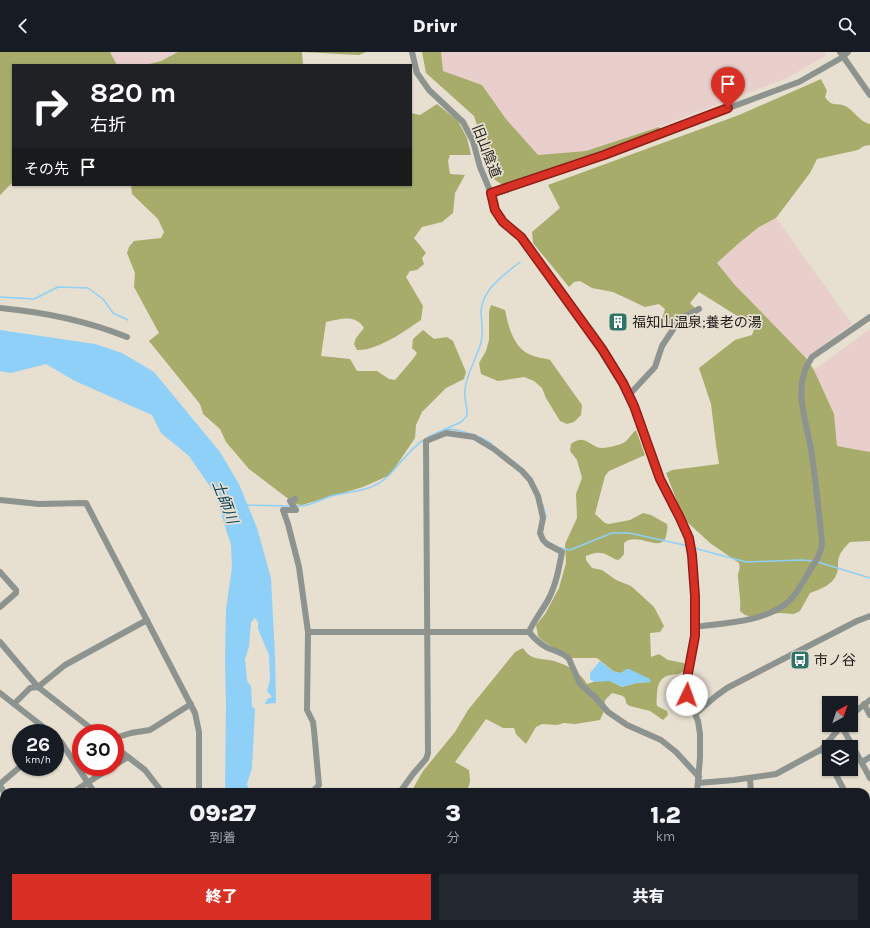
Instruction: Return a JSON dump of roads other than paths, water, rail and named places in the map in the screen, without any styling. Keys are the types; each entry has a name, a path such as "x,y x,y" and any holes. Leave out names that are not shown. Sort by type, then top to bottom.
{"street":[{"name":"旧山陰道","path":"412,52 417,73 428,90 463,122 473,141 480,167 491,193 495,210 503,222 521,237 602,349 629,395 650,448 660,479 689,538 692,555 695,596 695,636 686,684 687,695 698,721 700,734 698,788"},
{"path":"491,193 604,155 799,82 844,54 870,95"},
{"path":"0,308 74,320 97,326 127,337"},
{"path":"629,395 654,367 662,346 680,319 699,309"},
{"path":"695,627 749,619 779,608 788,602 798,591 818,558 822,548 822,534 811,449 801,401 802,379 806,366 812,357 870,317"},
{"path":"403,788 426,759 428,753 426,441 446,433 474,437 494,449 522,470 530,480 538,496 543,518 540,533 543,540 547,544 562,552 557,577 548,599 529,632"},
{"path":"0,500 46,504 86,503 195,713 199,732 199,788"},
{"path":"295,500 290,501 296,510 283,510 299,567 308,632 307,710 314,730 319,777 319,785 316,788"},
{"path":"0,572 16,590 16,593 0,607"},
{"path":"695,714 727,688 851,624 870,616"},
{"path":"14,704 30,688 38,687 65,665 147,620"},
{"path":"308,632 529,632"},
{"path":"529,632 537,642 566,656 569,659 580,684 616,718 627,725 661,740 676,752 699,780 750,779 776,774 822,749"},
{"path":"0,642 38,687 85,724"},
{"path":"0,694 40,724"},
{"path":"858,709 870,700"},
{"path":"124,735 150,730 191,704"},
{"path":"864,704 870,715"},
{"path":"829,740 835,732"},
{"path":"845,732 870,778"},
{"path":"64,747 91,788"},
{"path":"124,754 145,770 159,788"},
{"path":"124,759 128,757"},
{"path":"862,762 870,757"},
{"path":"0,785 12,774"},
{"path":"79,788 97,776"},
{"path":"837,776 843,788"},
{"path":"750,779 751,788"}],"water":[{"name":"土師川","path":"0,330 95,344 122,353 154,372 220,452 239,484 257,528 271,578 276,703 265,704 267,699 272,697 267,691 270,680 269,655 258,629 258,622 255,618 251,622 249,647 245,659 247,681 251,686 252,706 255,709 252,768 247,784 248,788 225,788 226,609 232,567 231,544 216,495 189,456 161,433 152,415 75,381 46,364 11,373 0,371"},
{"path":"600,661 613,671 620,673 626,669 629,669 650,679 651,682 636,683 622,687 610,681 594,682 590,679 590,673"}],"waterway":[{"path":"428,437 461,422 467,416 465,389 482,338 482,304 485,296 495,283 520,262"},
{"path":"0,297 34,299 58,287 88,288 103,299 113,313 128,320"},
{"path":"445,429 457,430 471,434"},
{"path":"480,437 492,444"},
{"path":"296,506 310,504 331,496 367,489 380,483 419,443 425,439"},
{"path":"246,505 291,506"},
{"path":"543,505 546,517"},
{"path":"560,548 570,550 612,533 629,533 689,546"},
{"path":"694,548 746,562 815,561"},
{"path":"818,562 870,578"}],"place":[{"name":"福知山温泉;養老の湯","path":"618,322"},
{"name":"市ノ谷","path":"800,660"}]}
